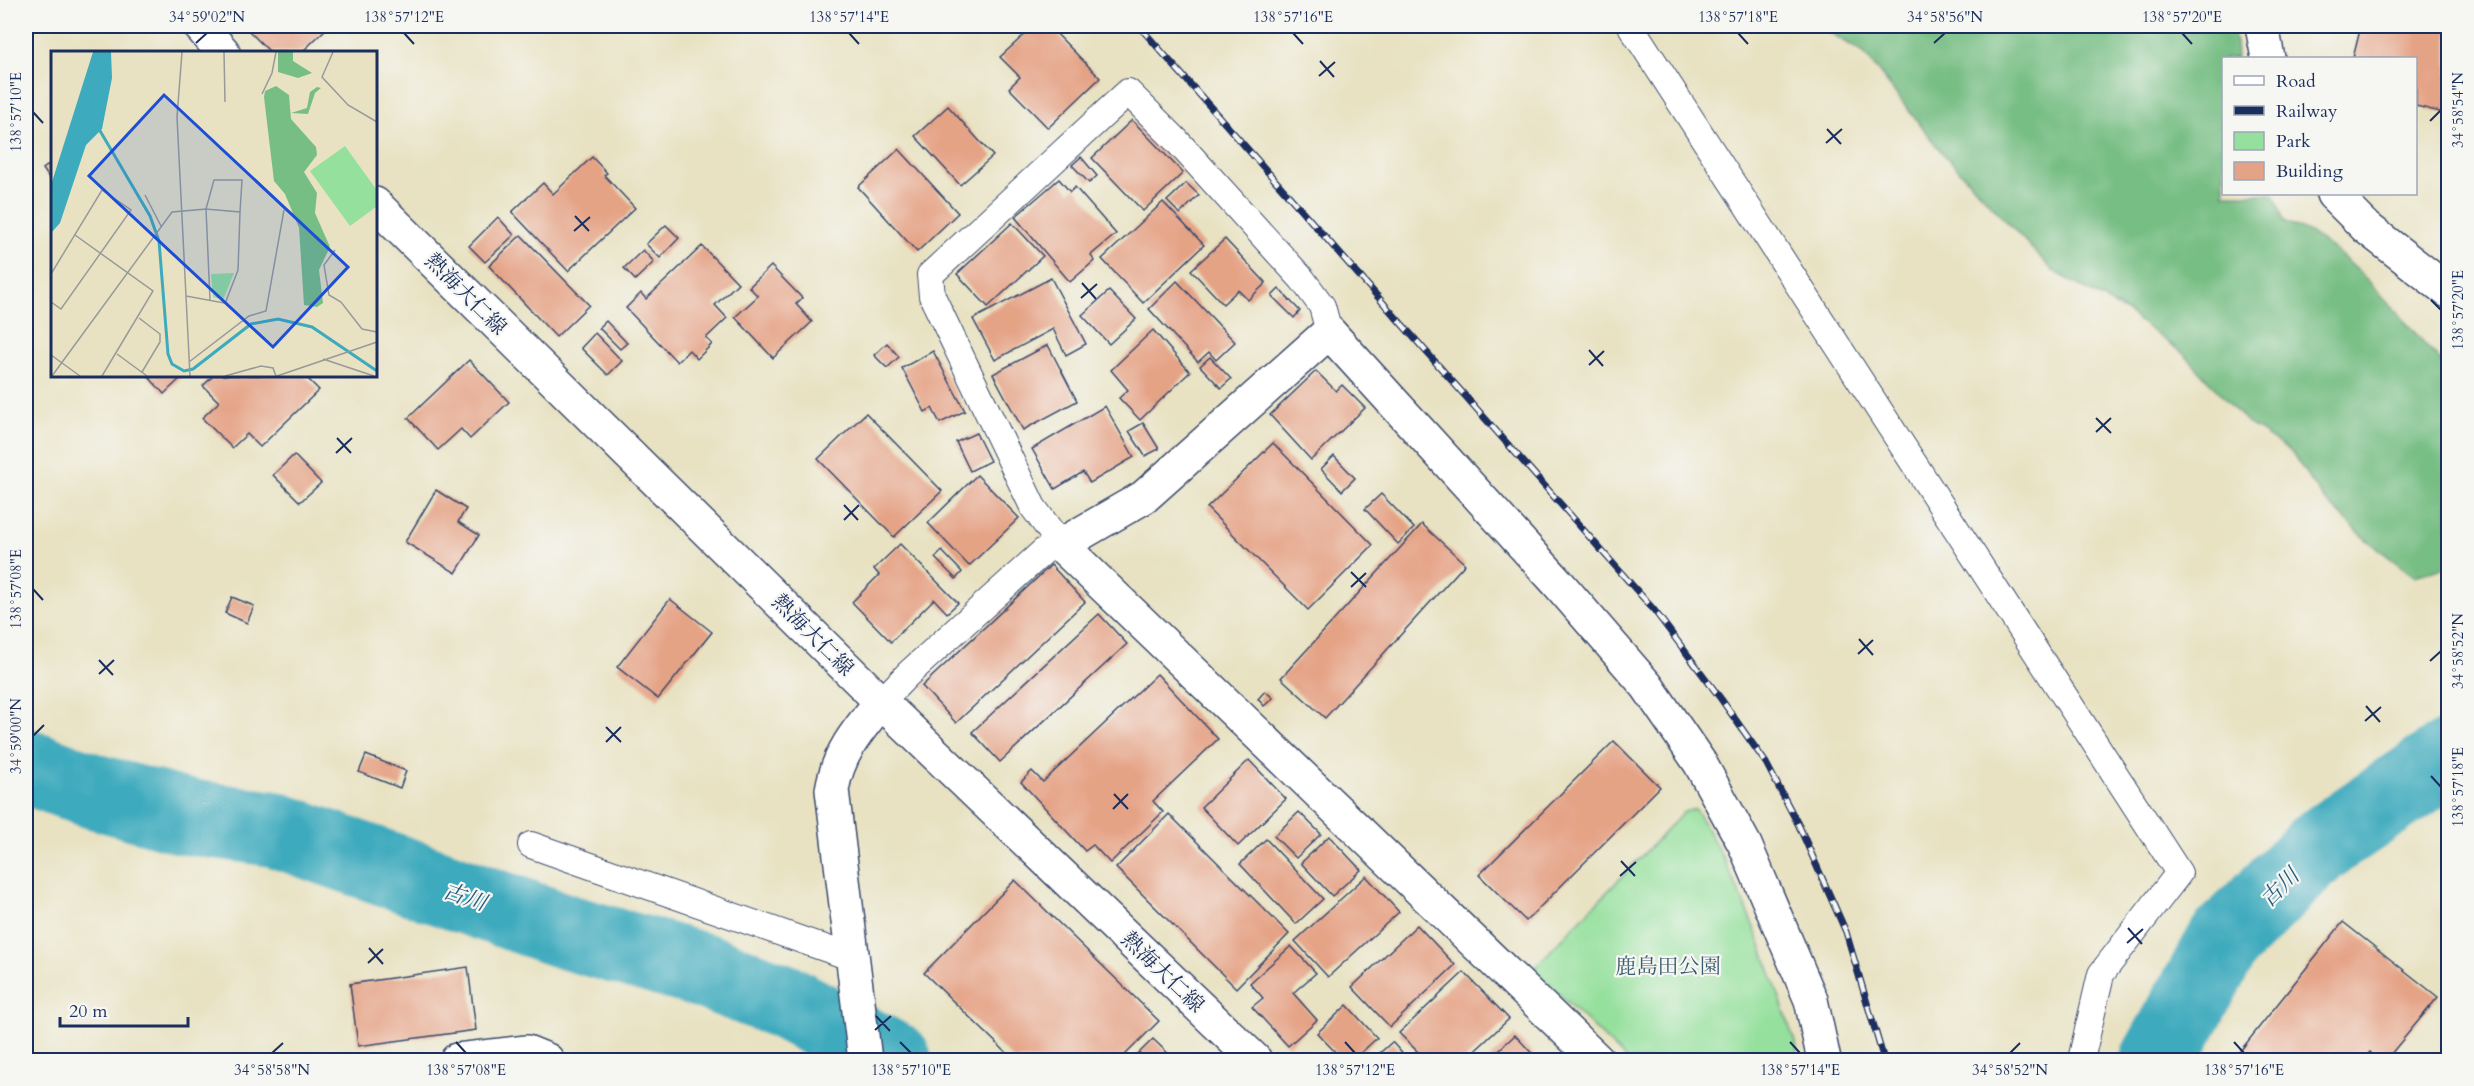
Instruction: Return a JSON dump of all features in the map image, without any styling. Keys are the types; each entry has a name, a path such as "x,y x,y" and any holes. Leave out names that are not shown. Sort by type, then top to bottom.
{"street":[{"path":"200,26 222,51"},
{"path":"2262,26 2268,57"},
{"path":"2334,195 2367,228 2448,291"},
{"name":"熱海大仁線","path":"376,205 881,702 1255,1060"},
{"path":"1597,1060 1061,544 1144,497 1329,332 1534,555 1647,686 1700,763 1745,845 1811,1000 1824,1060"},
{"path":"865,1060 837,846 832,790 842,754 853,736 881,702"},
{"path":"457,1060 527,1052 547,1060"}],"lane":[{"path":"1632,28 2179,873 2101,975 2080,1060"},
{"path":"881,702 908,674 1045,550 1061,544 1033,507 932,296 930,275 1128,92 1176,140 1302,279 1322,306 1329,332"},
{"path":"531,845 853,967"}],"green space":[{"path":"1819,26 2229,26 2236,42 2237,57 2222,57 2222,195 2274,195 2284,221 2317,237 2356,269 2448,369 2448,567 2414,576 2368,541 2323,498 2291,452 2245,421 2185,355 2128,313 2053,271 1939,149 1864,53"},
{"name":"鹿島田公園","path":"1695,809 1727,867 1754,928 1799,1054 1799,1060 1627,1060 1533,969 1684,812"}],"building":[{"path":"244,26 329,26 303,51 269,51"},
{"path":"1034,26 1049,26 1100,78 1048,128 1009,88 1020,77 1000,57"},
{"path":"2361,26 2448,26 2448,114 2417,106 2417,57 2353,57"},
{"path":"948,106 993,156 960,185 915,136"},
{"path":"1132,120 1183,173 1143,211 1092,158"},
{"path":"899,149 958,213 917,252 858,187"},
{"path":"592,157 607,173 604,175 635,208 568,271 512,212 543,183 553,194"},
{"path":"1081,157 1097,176 1089,183 1072,165"},
{"path":"51,163 51,181 43,169"},
{"path":"1059,179 1070,192 1075,187 1116,234 1091,255 1094,261 1070,282 1015,217"},
{"path":"1186,183 1199,195 1180,214 1167,201"},
{"path":"1163,202 1204,245 1143,303 1102,259"},
{"path":"498,217 514,235 485,262 469,246"},
{"path":"1012,223 1043,256 988,307 957,274"},
{"path":"666,225 679,238 660,258 646,244"},
{"path":"521,235 589,305 556,337 489,266"},
{"path":"1225,239 1266,283 1248,300 1238,290 1223,304 1191,270"},
{"path":"702,246 738,283 715,305 727,318 706,338 712,344 697,359 689,350 677,362 626,308 641,293 646,299"},
{"path":"643,250 654,262 635,280 624,268"},
{"path":"771,266 802,298 796,304 812,322 773,358 735,317 758,296 749,287"},
{"path":"1051,278 1086,344 1066,355 1053,329 995,360 973,319"},
{"path":"1177,281 1235,342 1216,360 1209,352 1198,362 1149,309"},
{"path":"1279,289 1300,311 1294,318 1272,296"},
{"path":"1109,291 1136,319 1109,344 1082,315"},
{"path":"606,321 627,343 620,349 599,328"},
{"path":"1153,330 1190,372 1140,420 1119,398 1128,390 1111,370"},
{"path":"595,333 622,361 608,375 581,348"},
{"path":"887,343 899,357 887,368 874,355"},
{"path":"1048,345 1077,401 1023,430 993,374"},
{"path":"933,351 965,411 940,423 932,408 925,412 902,368"},
{"path":"1210,357 1231,379 1221,388 1200,366"},
{"path":"469,360 509,402 470,439 461,429 438,450 408,418"},
{"path":"1316,371 1336,391 1342,385 1365,408 1311,460 1270,415"},
{"path":"148,376 183,376 164,394"},
{"path":"213,376 305,376 319,390 260,447 247,434 232,448 202,418 219,402 203,386"},
{"path":"1105,406 1134,457 1090,483 1083,472 1055,489 1032,449"},
{"path":"866,413 942,491 894,537 818,459"},
{"path":"1143,423 1159,449 1145,456 1129,431"},
{"path":"976,433 990,461 970,471 956,442"},
{"path":"1273,443 1373,545 1308,610 1207,508"},
{"path":"294,455 321,483 300,502 273,475"},
{"path":"1334,456 1355,478 1342,491 1321,469"},
{"path":"977,475 1019,518 969,566 928,523"},
{"path":"436,490 466,509 458,522 479,535 456,573 405,542"},
{"path":"1381,494 1414,528 1398,544 1365,509"},
{"path":"1422,524 1465,564 1325,718 1281,678"},
{"path":"900,544 958,603 947,613 934,599 891,642 852,602 879,575 874,569"},
{"path":"942,551 962,572 956,579 935,558"},
{"path":"1051,565 1085,602 956,723 922,686"},
{"path":"232,597 254,606 247,623 225,613"},
{"path":"670,599 712,632 658,699 617,667"},
{"path":"1099,614 1127,644 1000,762 972,732"},
{"path":"1157,674 1218,739 1153,801 1163,812 1110,863 1093,845 1085,851 1021,782 1032,771 1043,782"},
{"path":"1265,691 1273,698 1264,706 1258,699"},
{"path":"1614,741 1660,787 1526,921 1479,875"},
{"path":"366,755 406,771 400,788 359,772"},
{"path":"1249,760 1286,799 1238,846 1201,807"},
{"path":"1299,812 1321,834 1296,858 1274,836"},
{"path":"1169,814 1289,934 1236,988 1116,868"},
{"path":"1329,836 1361,870 1332,896 1301,863"},
{"path":"1266,839 1323,899 1296,924 1240,864"},
{"path":"1366,876 1399,912 1328,977 1295,941"},
{"path":"1015,880 1159,1021 1120,1060 1014,1060 924,973"},
{"path":"2343,922 2438,997 2386,1060 2377,1060 2370,1052 2363,1060 2233,1060"},
{"path":"1417,925 1455,965 1390,1027 1352,987"},
{"path":"1291,946 1316,973 1293,993 1317,1020 1288,1046 1252,1007 1263,998 1250,983"},
{"path":"468,967 476,1030 358,1046 350,984"},
{"path":"1464,972 1509,1019 1465,1060 1426,1060 1399,1033"},
{"path":"1347,1005 1377,1038 1353,1060 1343,1060 1317,1033"},
{"path":"1515,1035 1538,1060 1488,1060"},
{"path":"1153,1039 1175,1060 1132,1060"},
{"path":"1392,1042 1408,1060 1372,1060"}],"waterway":[{"name":"古川","path":"2158,1060 2225,940 2318,847 2448,758"},
{"name":"古川","path":"26,766 90,790 182,816 274,829 567,932 704,971 785,1002 894,1060"}],"railway":[{"path":"1139,26 1654,610 1721,699 1766,763 1799,826 1846,932 1884,1060"}]}
